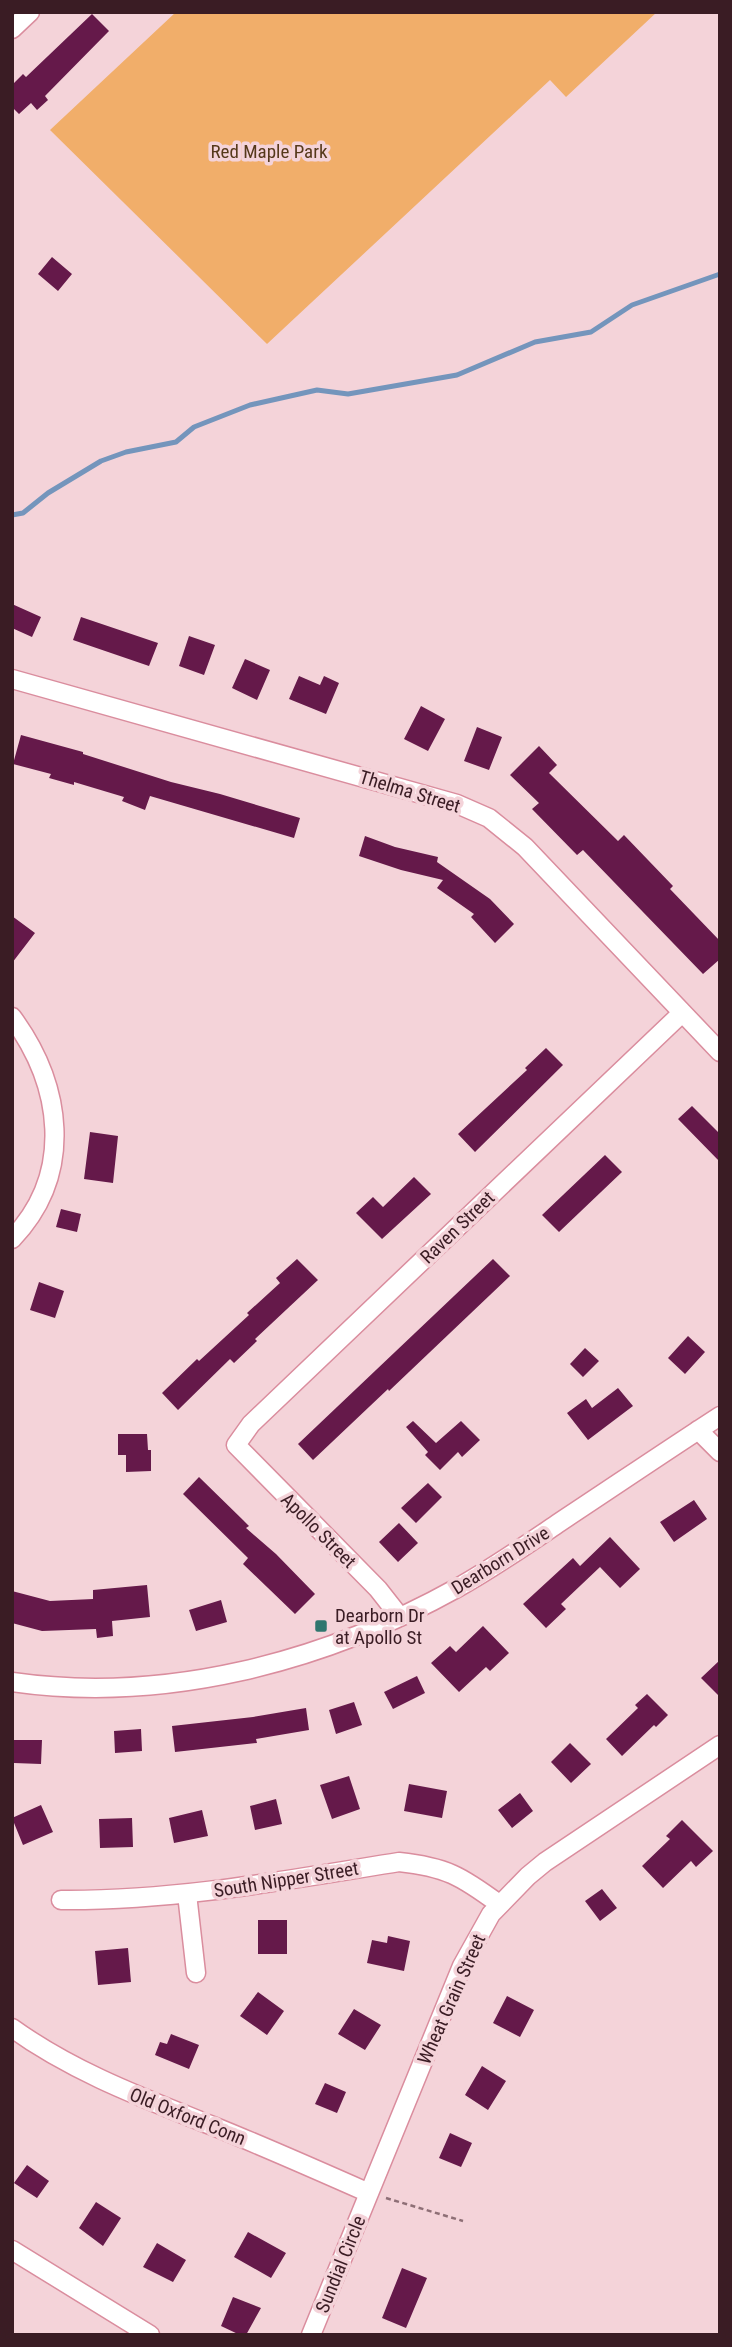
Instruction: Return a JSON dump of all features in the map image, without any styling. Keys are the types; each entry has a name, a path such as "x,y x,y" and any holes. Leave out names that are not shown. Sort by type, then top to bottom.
{"street":[{"path":"12,29 30,12"},
{"name":"Thelma Street","path":"12,680 457,804 489,818 525,847 720,1052"},
{"name":"Raven Street","path":"236,1445 251,1424 682,1013"},
{"path":"12,1017 37,1054 46,1077 51,1096 54,1132 51,1170 44,1188 31,1216 12,1239"},
{"name":"Dearborn Drive","path":"12,1682 53,1686 126,1686 205,1678 280,1663 400,1617 460,1586 720,1416"},
{"path":"698,1430 720,1452"},
{"name":"Apollo Street","path":"236,1445 379,1589 400,1617"},
{"name":"Wheat Grain Street","path":"369,2193 462,1966 476,1938 499,1904 545,1862 720,1745"},
{"name":"South Nipper Street","path":"61,1900 187,1894 399,1861 431,1865 464,1878 499,1904"},
{"path":"187,1894 196,1973"},
{"name":"Old Oxford Conn","path":"12,2028 66,2062 114,2087 282,2154 369,2193"},
{"name":"Sundial Circle","path":"311,2335 369,2193"},
{"path":"12,2250 150,2335"}],"path":[{"path":"369,2193 463,2221"}],"green space":[{"name":"Red Maple Park","path":"176,12 657,12 566,97 550,80 267,344 50,130"}],"building":[{"path":"92,14 109,31 45,96 48,100 37,110 31,103 19,114 12,107 12,85 23,74 26,77"},
{"path":"52,257 72,274 58,291 38,274"},
{"path":"12,604 41,617 32,637 12,628"},
{"path":"81,617 158,643 149,666 73,640"},
{"path":"189,636 215,645 204,675 179,666"},
{"path":"245,659 270,670 257,700 232,688"},
{"path":"299,676 320,685 324,676 339,683 326,714 289,699"},
{"path":"421,706 445,719 428,751 404,739"},
{"path":"477,727 502,737 489,770 464,761"},
{"path":"21,735 83,752 171,782 300,818 294,838 150,796 145,810 122,801 124,797 74,782 74,785 49,778 51,774 13,764"},
{"path":"539,746 557,765 549,773 618,841 624,835 673,886 670,889 720,941 720,959 703,974 583,850 577,855 532,809 539,803 510,775"},
{"path":"365,836 395,847 438,857 437,862 490,899 514,924 495,943 471,917 474,914 437,888 443,880 359,856"},
{"path":"12,916 35,933 12,963"},
{"path":"546,1048 563,1065 475,1152 458,1134 527,1070 525,1068"},
{"path":"692,1106 720,1134 720,1162 678,1119"},
{"path":"90,1132 118,1136 113,1183 84,1179"},
{"path":"605,1155 622,1172 559,1232 542,1215"},
{"path":"414,1177 431,1194 382,1239 356,1213 373,1197 383,1207"},
{"path":"61,1209 81,1214 77,1232 56,1227"},
{"path":"297,1259 318,1280 255,1339 257,1341 234,1363 230,1359 178,1410 162,1393 249,1315 247,1313 280,1283 276,1278"},
{"path":"493,1259 510,1276 313,1460 298,1444"},
{"path":"39,1282 64,1291 55,1318 30,1310"},
{"path":"688,1336 705,1352 685,1374 668,1358"},
{"path":"585,1348 599,1361 583,1377 570,1364"},
{"path":"618,1388 633,1406 588,1440 567,1413 586,1399 592,1408"},
{"path":"413,1421 436,1443 461,1421 480,1440 462,1457 458,1452 440,1470 425,1455 428,1452 406,1427"},
{"path":"118,1434 147,1434 148,1450 151,1450 151,1471 126,1472 126,1455 118,1455"},
{"path":"199,1477 249,1526 246,1528 315,1594 295,1614 243,1564 248,1558 183,1494"},
{"path":"428,1483 442,1497 416,1523 401,1508"},
{"path":"694,1500 707,1519 674,1542 660,1522"},
{"path":"399,1523 418,1543 398,1562 379,1542"},
{"path":"610,1537 640,1569 620,1588 600,1567 561,1604 566,1609 546,1628 523,1604 573,1558 580,1566"},
{"path":"147,1585 150,1617 112,1621 113,1636 97,1638 96,1629 42,1631 12,1623 12,1591 50,1601 93,1599 93,1590"},
{"path":"221,1600 227,1622 196,1631 189,1610"},
{"path":"483,1626 509,1653 490,1671 486,1667 459,1692 431,1663 450,1646 456,1652"},
{"path":"720,1660 720,1697 701,1678"},
{"path":"417,1676 425,1693 393,1709 384,1692"},
{"path":"647,1694 668,1715 622,1756 606,1739 638,1708 635,1705"},
{"path":"354,1702 362,1725 336,1734 329,1710"},
{"path":"306,1708 309,1730 256,1739 257,1743 175,1752 172,1726"},
{"path":"141,1729 142,1751 115,1753 114,1731"},
{"path":"14,1740 42,1740 41,1764 14,1763"},
{"path":"570,1743 591,1764 571,1783 551,1762"},
{"path":"349,1776 360,1809 332,1819 320,1785"},
{"path":"409,1784 447,1791 442,1818 404,1811"},
{"path":"520,1793 533,1811 512,1828 498,1810"},
{"path":"276,1799 282,1824 255,1830 250,1806"},
{"path":"41,1805 53,1832 23,1845 12,1818"},
{"path":"202,1810 208,1836 174,1843 169,1818"},
{"path":"132,1818 133,1847 100,1848 99,1819"},
{"path":"682,1820 713,1851 696,1867 691,1861 663,1888 642,1866 670,1839 666,1836"},
{"path":"602,1889 617,1908 600,1921 585,1901"},
{"path":"258,1920 287,1920 287,1954 258,1954"},
{"path":"388,1936 410,1941 404,1971 367,1963 372,1940 387,1943"},
{"path":"128,1948 131,1982 98,1985 95,1951"},
{"path":"258,1992 284,2011 267,2035 240,2016"},
{"path":"507,1996 534,2010 520,2037 493,2023"},
{"path":"354,2009 381,2025 365,2050 338,2034"},
{"path":"171,2034 199,2045 189,2069 155,2055 160,2042 167,2044"},
{"path":"482,2066 506,2081 488,2110 465,2095"},
{"path":"325,2083 346,2092 337,2113 315,2104"},
{"path":"450,2133 472,2143 461,2167 439,2158"},
{"path":"27,2165 49,2181 37,2198 14,2183"},
{"path":"96,2202 121,2218 103,2246 79,2228"},
{"path":"248,2232 286,2253 271,2278 234,2257"},
{"path":"157,2243 186,2260 173,2282 143,2267"},
{"path":"402,2268 427,2278 406,2328 382,2318"},
{"path":"233,2297 261,2308 246,2335 221,2326"}],"waterway":[{"path":"12,515 23,513 48,493 101,461 126,452 176,442 194,427 250,405 317,390 348,394 457,375 535,342 591,332 632,305 720,274"}],"place":[{"name":"Dearborn Dr at Apollo St","path":"321,1626"}]}
